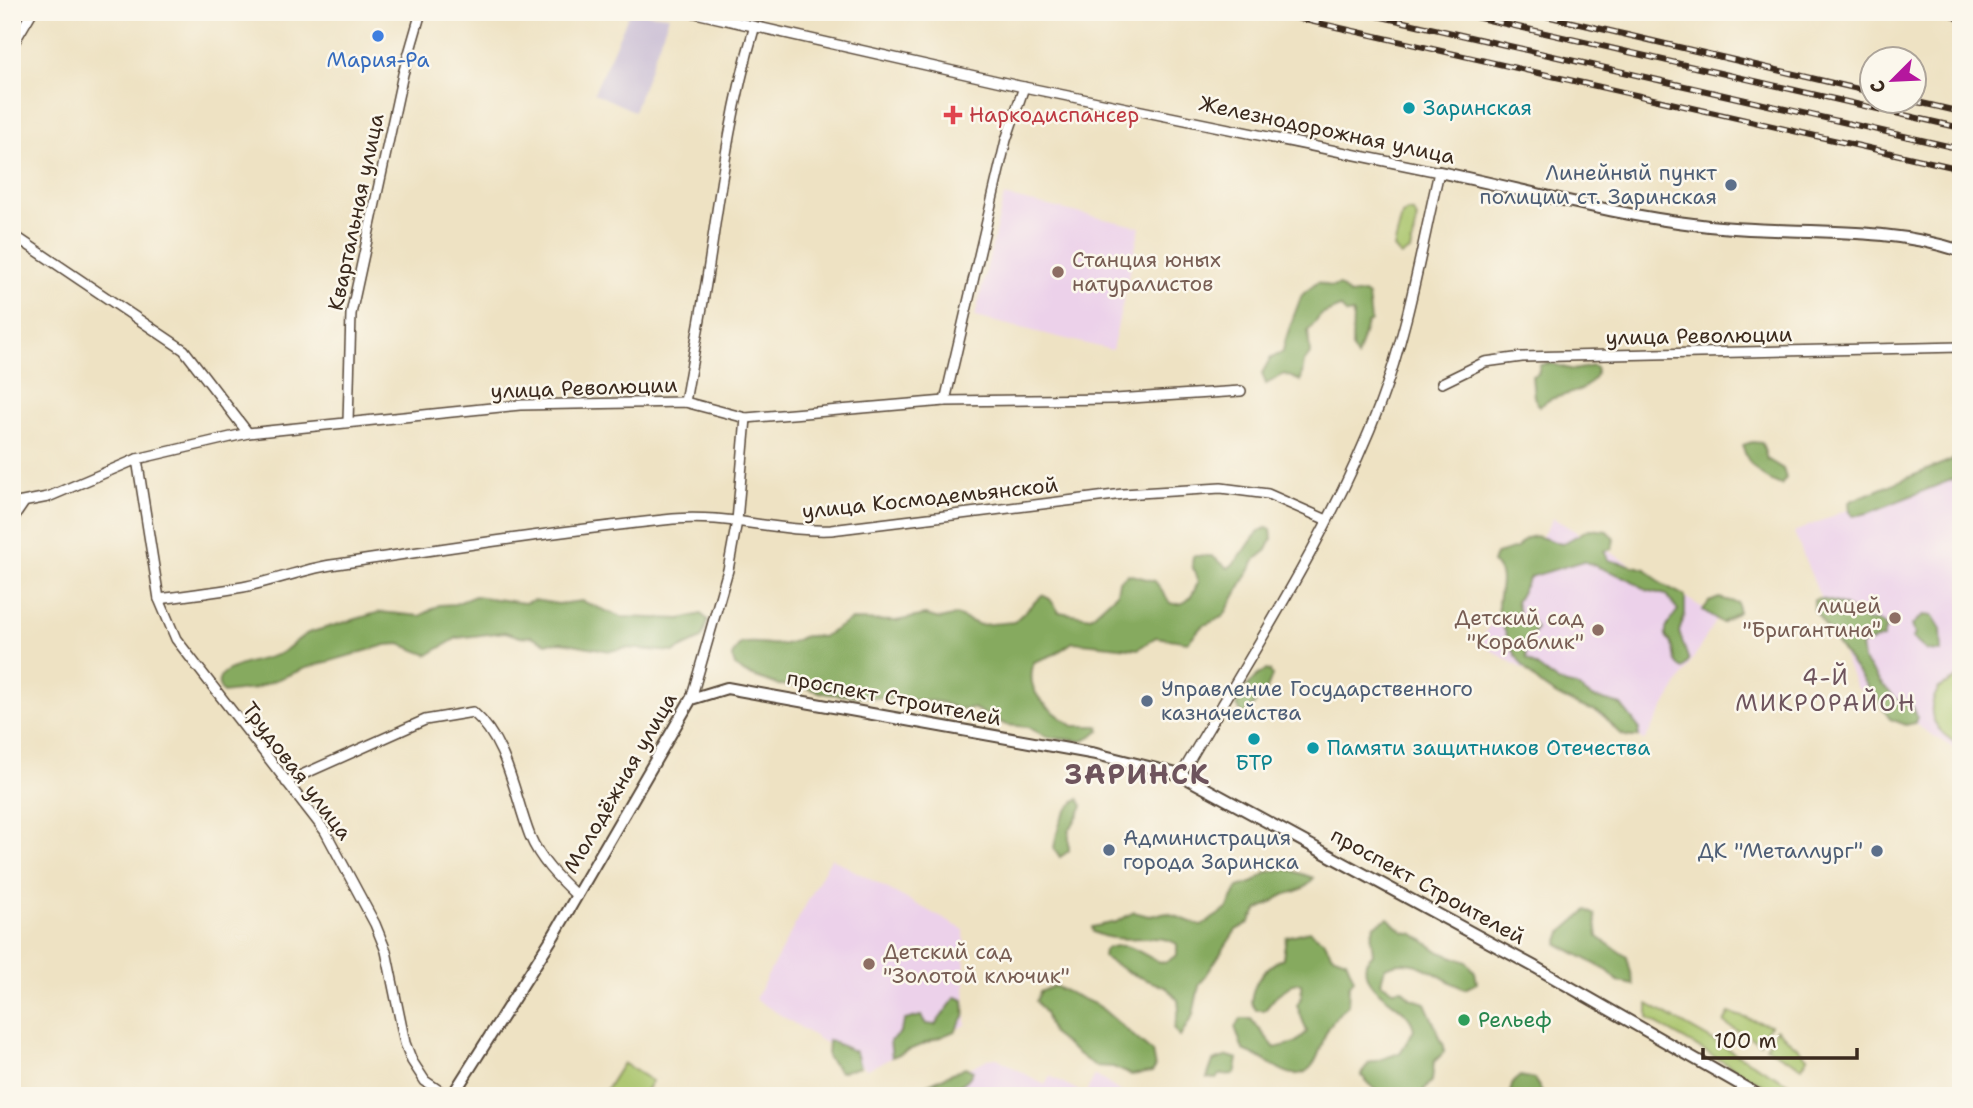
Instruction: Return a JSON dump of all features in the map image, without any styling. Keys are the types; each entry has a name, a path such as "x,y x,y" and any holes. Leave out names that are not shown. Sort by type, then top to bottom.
{"street":[{"path":"12,46 32,12"},
{"name":"Квартальная улица","path":"348,422 351,314 403,74 421,12"},
{"name":"Железнодорожная улица","path":"691,12 754,29 1024,87 1670,221 1752,230 1874,234 1925,241 1961,251"},
{"path":"685,402 736,88 754,29"},
{"path":"945,401 1006,140 1024,87"},
{"path":"1181,775 1327,520 1368,433 1407,322 1439,172"},
{"path":"12,234 184,350 248,433"},
{"name":"улица Революции","path":"1442,383 1485,362 1522,357 1961,347"},
{"name":"улица Революции","path":"12,505 48,497 137,459 248,433 520,405 685,402 746,418 945,401 1115,399 1241,391"},
{"name":"Молодёжная улица","path":"450,1096 577,896 691,699 728,570 737,521 746,418"},
{"name":"Трудовая улица","path":"137,459 159,599 176,639 325,831 375,924 386,951 405,1043 412,1060 425,1081 450,1096"},
{"name":"улица Космодемьянской","path":"159,599 243,587 327,565 463,548 532,534 675,519 737,521 800,531 831,530 1123,494 1221,488 1268,494 1327,520"},
{"path":"12,520 23,504"},
{"name":"проспект Строителей","path":"691,699 727,688 748,689 967,733 1096,754 1181,775 1620,1014 1760,1096"},
{"path":"286,782 425,720 473,712 483,720 500,752 519,797 530,836 541,857 555,876 577,896"}],"shaded area":[{"path":"630,12 669,16 634,111 594,93"},
{"name":"Станция юных натуралистов","path":"1004,196 1140,227 1112,350 975,317"},
{"name":"лицей \"Бригантина\"","path":"1961,463 1961,753 1856,687 1794,532"},
{"name":"Детский сад \"Кораблик\"","path":"1553,518 1718,617 1644,741 1479,643"},
{"name":"Детский сад \"Золотой ключик\"","path":"831,858 964,930 966,1025 867,1069 755,999"},
{"path":"997,1058 1045,1085 1050,1076 1085,1094 1095,1075 1127,1096 911,1096 988,1059"}],"green space":[{"path":"1407,211 1413,212 1417,218 1410,251 1401,256 1394,248 1402,215"},
{"path":"1318,282 1332,287 1339,285 1350,295 1364,293 1368,296 1371,321 1367,324 1357,357 1352,349 1353,313 1347,314 1340,307 1321,315 1308,331 1310,354 1304,362 1301,381 1284,374 1266,384 1262,373 1270,359 1283,352 1301,297"},
{"path":"1550,363 1573,370 1593,366 1597,369 1592,381 1586,386 1539,406 1534,397 1532,376 1538,374 1540,365"},
{"path":"1762,443 1767,459 1783,469 1786,478 1781,485 1762,475 1751,464 1743,445"},
{"path":"1961,456 1961,476 1868,513 1853,516 1850,513 1849,502"},
{"path":"1266,528 1271,529 1272,539 1267,550 1256,559 1223,617 1202,626 1188,642 1156,637 1138,649 1073,642 1055,654 1034,662 1032,683 1040,700 1047,707 1073,726 1098,726 1100,731 1082,741 1047,737 1028,727 1006,725 973,708 958,709 940,702 827,694 799,686 778,685 745,673 735,666 732,656 740,644 785,644 803,637 822,637 851,620 896,621 925,615 940,619 956,615 980,625 1014,622 1042,595 1050,599 1059,612 1091,617 1117,593 1119,581 1128,574 1155,581 1170,603 1181,604 1191,596 1198,582 1192,565 1193,556 1212,556 1228,568 1256,535"},
{"path":"1589,529 1607,531 1614,539 1612,549 1604,551 1608,560 1646,569 1660,583 1685,596 1685,614 1679,632 1689,661 1683,669 1675,661 1666,632 1678,610 1666,595 1646,590 1629,579 1583,561 1530,577 1516,602 1521,620 1530,619 1536,628 1532,636 1524,641 1527,659 1558,682 1576,686 1592,697 1621,705 1639,728 1638,737 1623,735 1601,714 1565,700 1540,684 1529,674 1512,649 1499,614 1501,579 1493,563 1496,554 1517,548 1532,536 1562,544"},
{"path":"475,596 524,603 534,600 558,604 582,601 621,617 681,619 701,614 708,620 701,639 674,652 625,648 610,651 562,642 546,643 531,636 520,637 505,632 457,638 428,655 400,644 386,645 306,668 253,689 223,693 219,684 221,676 229,670 281,653 308,633 380,612 420,616 439,605 455,604"},
{"path":"1719,598 1738,603 1738,612 1722,623 1703,610 1709,602"},
{"path":"1820,599 1845,606 1866,621 1876,620 1886,627 1883,638 1861,645 1863,660 1896,699 1913,708 1917,717 1915,723 1906,725 1890,719 1814,610 1814,600"},
{"path":"1923,615 1933,616 1941,629 1942,652 1927,651 1912,638 1915,635 1912,625"},
{"path":"1266,670 1270,671 1272,676 1266,691 1243,717 1237,705 1239,700 1252,680"},
{"path":"1961,676 1961,746 1939,729 1932,715 1932,707 1939,688"},
{"path":"1079,799 1083,806 1069,831 1069,851 1060,857 1054,848 1059,827 1068,808"},
{"path":"1287,869 1314,878 1304,888 1258,909 1249,923 1236,930 1199,986 1193,1015 1180,1037 1174,1029 1179,1009 1178,1000 1167,988 1130,973 1103,957 1104,950 1121,946 1135,949 1164,963 1177,955 1177,944 1158,938 1115,938 1093,932 1092,927 1116,922 1134,912 1149,916 1168,913 1201,926 1227,909 1238,887 1254,882 1267,872"},
{"path":"1587,910 1595,915 1598,937 1627,957 1634,985 1619,982 1608,971 1558,944 1562,932"},
{"path":"1388,918 1404,932 1414,934 1440,952 1467,962 1475,972 1477,983 1465,989 1417,965 1396,963 1385,967 1381,983 1393,990 1402,989 1410,998 1425,1003 1444,1046 1444,1052 1434,1062 1432,1081 1424,1090 1424,1096 1381,1096 1361,1075 1369,1063 1400,1053 1414,1030 1411,1020 1377,990 1366,973 1366,962 1373,954 1371,937 1374,926"},
{"path":"1309,931 1324,941 1332,955 1346,960 1354,979 1349,986 1348,1005 1329,1027 1315,1061 1307,1071 1293,1074 1243,1050 1235,1027 1241,1019 1251,1019 1275,1048 1295,1043 1307,1032 1297,1005 1302,996 1301,984 1296,982 1278,994 1265,1010 1256,1010 1251,1002 1261,976 1283,958 1286,937"},
{"path":"1054,986 1099,1006 1152,1052 1155,1068 1152,1072 1131,1075 1113,1067 1094,1066 1052,1034 1045,1013 1036,1001 1040,992"},
{"path":"956,997 964,1000 965,1015 955,1031 892,1057 890,1041 899,1034 905,1020 921,1016 926,1024 935,1025"},
{"path":"1648,1004 1807,1096 1783,1096 1648,1019"},
{"path":"1729,1013 1770,1025 1760,1043 1724,1023"},
{"path":"1776,1029 1808,1057 1802,1067 1766,1047"},
{"path":"828,1040 856,1052 860,1067 840,1072 827,1057"},
{"path":"1228,1056 1238,1059 1235,1074 1220,1075 1216,1079 1207,1078 1213,1061"},
{"path":"623,1063 652,1081 643,1096 609,1096 604,1093"},
{"path":"965,1067 973,1071 969,1078 953,1089 903,1096"},
{"path":"1520,1076 1534,1079 1545,1096 1509,1096 1513,1082"}],"railway":[{"path":"1270,12 1961,169"},
{"path":"1360,12 1961,149"},
{"path":"1453,12 1961,128"},
{"path":"1529,12 1857,89"},
{"path":"1946,12 1961,20"},
{"path":"1927,104 1961,112"}],"place":[{"name":"Мария-Ра","path":"378,36"},
{"name":"Заринская","path":"1409,108"},
{"name":"Наркодиспансер","path":"953,115"},
{"name":"Линейный пункт полиции ст. Заринская","path":"1731,185"},
{"name":"Станция юных натуралистов","path":"1058,272"},
{"name":"лицей \"Бригантина\"","path":"1895,618"},
{"name":"Детский сад \"Кораблик\"","path":"1598,630"},
{"name":"Управление Государственного казначейства","path":"1147,701"},
{"name":"БТР","path":"1254,739"},
{"name":"Памяти защитников Отечества","path":"1313,748"},
{"name":"Администрация города Заринска","path":"1109,850"},
{"name":"ДК \"Металлург\"","path":"1877,851"},
{"name":"Детский сад \"Золотой ключик\"","path":"869,964"},
{"name":"Рельеф","path":"1464,1020"}],"district":[{"name":"4-Й МИКРОРАЙОН","path":"1826,690"},
{"name":"ЗАРИНСК","path":"1138,774"}]}
